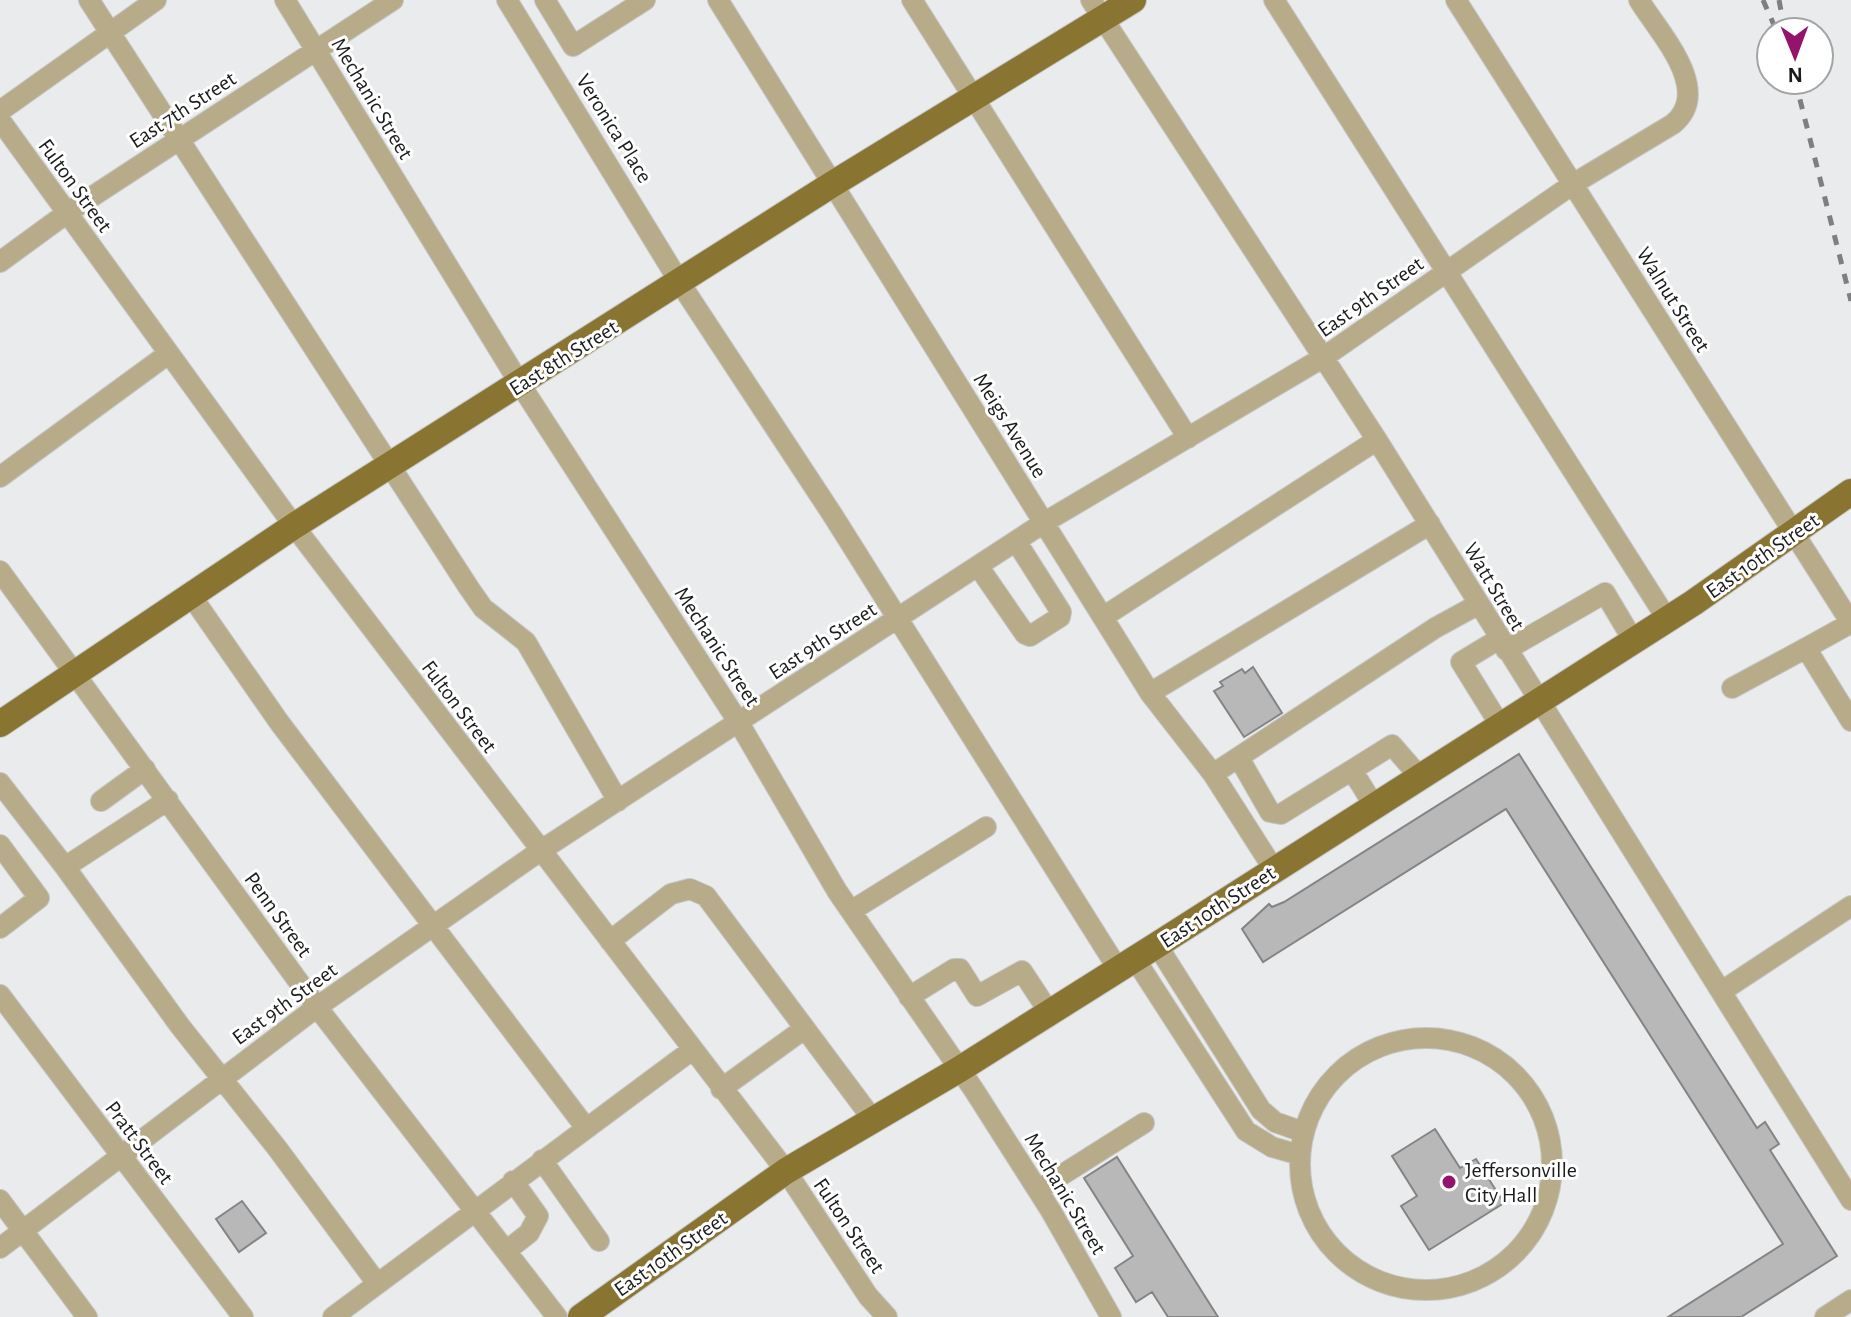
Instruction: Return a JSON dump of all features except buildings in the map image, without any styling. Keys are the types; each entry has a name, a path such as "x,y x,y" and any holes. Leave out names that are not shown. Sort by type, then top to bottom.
{"main road":[{"name":"East 8th Street","path":"0,724 74,671 294,526 831,185 974,98 1097,10 1133,0"},
{"name":"East 10th Street","path":"581,1317 786,1171 960,1069 1137,958 1373,804 1667,619 1795,534 1851,492"}],"street":[{"path":"89,0 178,142 483,608 526,642 618,801"},
{"path":"0,111 156,0"},
{"name":"Mechanic Street","path":"285,0 520,384 739,723 851,911 960,1069 1038,1190 1111,1317"},
{"name":"East 7th Street","path":"0,262 67,213 393,0"},
{"name":"Veronica Place","path":"507,0 680,283 832,514 895,620 1137,958"},
{"path":"553,3 573,46 645,0"},
{"name":"Meigs Avenue","path":"718,0 1150,693 1213,774 1273,868"},
{"path":"912,0 1188,438"},
{"path":"1274,0 1667,619"},
{"name":"Walnut Street","path":"1456,0 1849,616"},
{"name":"East 9th Street","path":"0,1248 317,1007 540,851 1045,522 1324,357 1573,184 1673,124 1686,113 1689,103 1687,80 1639,0"},
{"name":"Watt Street","path":"1097,10 1377,440 1477,605 1851,1200"},
{"name":"Fulton Street","path":"0,120 294,526 786,1171 868,1296 887,1317"},
{"path":"0,477 168,354"},
{"path":"1103,617 1377,440"},
{"path":"1150,693 1430,524"},
{"path":"978,566 1025,634 1030,636 1060,617 1061,612 1016,541"},
{"name":"Penn Street","path":"0,571 317,1007 557,1317"},
{"path":"1500,725 1461,662 1605,593 1633,640"},
{"path":"190,594 279,722 374,845 431,927 586,1128"},
{"path":"1213,774 1435,628 1477,605"},
{"path":"1732,688 1806,648 1849,616"},
{"path":"1806,648 1851,721"},
{"path":"1239,758 1270,812 1281,814 1392,745 1419,776"},
{"path":"101,801 145,769"},
{"path":"1352,770 1373,804"},
{"path":"0,783 376,1282"},
{"path":"65,867 168,800"},
{"path":"851,911 986,827"},
{"path":"0,845 39,898 2,923"},
{"path":"610,941 671,894 690,889 706,896 874,1121"},
{"path":"1722,991 1851,906"},
{"path":"1137,958 1261,1110 1275,1122 1303,1132"},
{"path":"1137,958 1246,1131 1272,1147 1300,1155"},
{"path":"909,997 954,969 960,969 977,996 1022,971 1049,1012"},
{"name":"Pratt Street","path":"0,995 243,1317"},
{"path":"721,1089 804,1029"},
{"path":"1406,1039 1455,1041 1500,1061 1534,1096 1552,1142 1550,1191 1531,1236 1496,1270 1452,1288 1404,1288 1360,1271 1325,1240 1305,1200 1300,1155 1303,1132 1324,1088 1360,1056 1406,1039"},
{"path":"333,1317 376,1282 692,1050"},
{"path":"1038,1190 1144,1123"},
{"path":"542,1160 599,1241"},
{"path":"506,1251 529,1233 538,1216 513,1181"},
{"path":"0,1200 87,1317"},
{"path":"1825,1317 1851,1300"}],"railway":[{"path":"1763,0 1770,16"},
{"path":"1779,0 1782,16"},
{"path":"1799,96 1851,301"}],"place":[{"name":"Jeffersonville City Hall","path":"1449,1182"}]}
